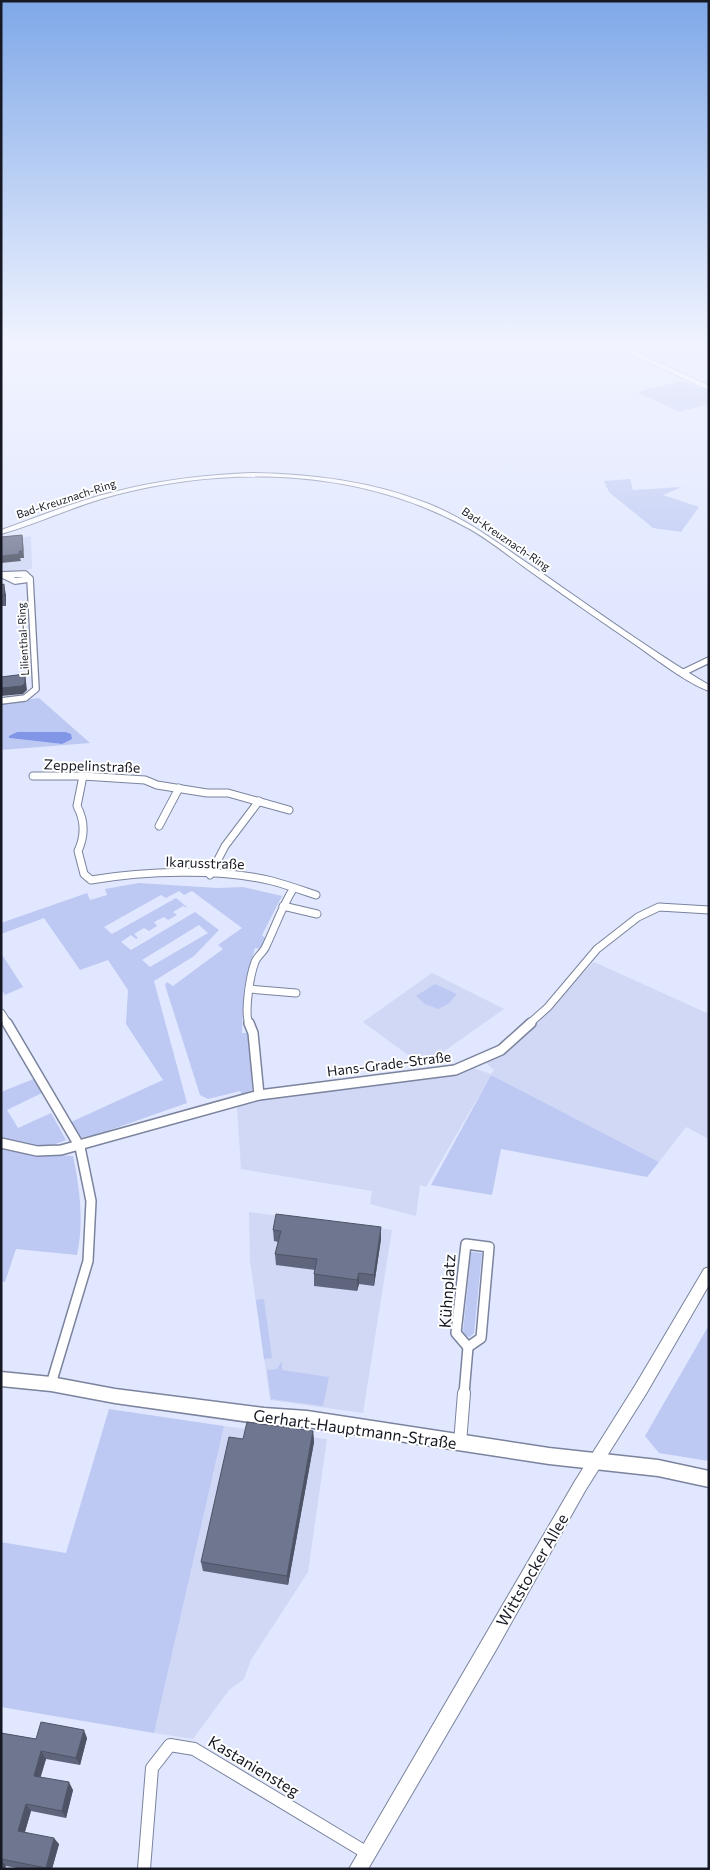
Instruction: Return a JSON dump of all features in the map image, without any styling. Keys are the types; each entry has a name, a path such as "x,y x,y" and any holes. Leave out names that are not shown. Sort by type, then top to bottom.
{"main road":[{"name":"Bad-Kreuznach-Ring","path":"1,532 116,493 194,479 283,476 359,485 397,493 440,510 468,525 682,673 709,689"},
{"name":"Wittstocker Allee","path":"358,1869 597,1460 709,1273"},
{"name":"Gerhart-Hauptmann-Straße","path":"1,1379 51,1384 124,1397 264,1416 307,1419 549,1456 597,1460 709,1479"}],"street":[{"name":"Lilienthal-Ring","path":"1,701 24,698 32,695 36,689 30,579 14,580 2,575"},
{"path":"682,673 709,660"},
{"name":"Zeppelinstraße","path":"33,776 83,776 144,780 157,785 207,793 228,793 289,810"},
{"name":"Ikarusstraße","path":"83,776 77,806 82,815 84,839 78,850 84,874 91,880 134,873 252,876 316,896"},
{"path":"159,826 179,788"},
{"path":"210,876 226,846 259,801"},
{"path":"259,1095 253,1033 247,1019 248,989 255,960 265,949 283,906 293,888"},
{"path":"283,906 317,914"},
{"name":"Hans-Grade-Straße","path":"1,1143 20,1150 52,1151 80,1147 96,1140 198,1110 259,1095 455,1070 474,1064 501,1050 548,1007 597,949 638,917 659,907 709,910"},
{"path":"248,989 296,993"},
{"path":"1,1012 80,1147 91,1201 88,1261 51,1384"},
{"name":"Kühnplatz","path":"466,1244 489,1247 481,1338 468,1347 456,1333 466,1244"},
{"path":"460,1443 468,1347"},
{"name":"Kastaniensteg","path":"144,1869 152,1768 170,1745 194,1749 367,1853"}],"shaded area":[{"path":"630,479 633,490 682,487 663,495 699,507 681,532 653,528 609,492 604,481"},
{"path":"31,536 32,569 1,572 1,541"},
{"path":"39,698 90,743 1,750 1,703","holes":["17,732 66,732 71,734 62,744 9,738"]},
{"path":"139,883 217,888 243,887 282,896 262,935 265,938 261,949 255,948 244,988 242,1033 250,1033 252,1090 242,1094 240,1091 208,1099 200,1095 165,985 167,982 173,986 223,949 218,945 242,928 192,891 184,895 179,891 166,898 161,895 104,927 112,934 176,898 188,908 183,906 173,912 177,915 168,920 164,917 154,922 157,926 149,931 144,928 134,934 138,938 136,939 131,935 121,942 131,950 195,912 219,930 194,956 154,981 187,1103 96,1135 79,1138 71,1122 163,1080 126,1024 128,990 108,960 80,970 44,918 1,934 1,923 87,893 90,900 107,895 105,889","holes":["199,925 208,933 150,967 142,960"]},
{"path":"1,953 23,987 5,995 1,989"},
{"path":"594,962 709,1014 709,1139 686,1127 659,1162 491,1075 426,1187 420,1185 416,1216 370,1204 372,1191 241,1169 237,1107 245,1102 457,1073 473,1068 491,1074 494,1070 483,1060 504,1052"},
{"path":"432,973 504,1009 423,1066 363,1022"},
{"path":"435,984 457,994 448,1004 438,1009 425,1004 416,996"},
{"path":"491,1075 659,1162 647,1177 501,1149 492,1195 431,1185"},
{"path":"36,1078 44,1092 7,1110 18,1128 51,1113 66,1140 50,1145 34,1146 18,1144 1,1138 1,1092"},
{"path":"1,1149 14,1152 73,1156 78,1181 81,1218 77,1255 16,1249 5,1282 1,1281"},
{"path":"249,1212 392,1230 363,1413 270,1400 250,1261"},
{"path":"471,1252 482,1253 474,1333 470,1337 466,1336 463,1332"},
{"path":"264,1299 272,1358 264,1359 256,1300"},
{"path":"709,1325 709,1461 659,1453 645,1436"},
{"path":"282,1361 282,1370 329,1377 323,1406 271,1399 267,1370 277,1369"},
{"path":"109,1409 224,1426 154,1733 1,1707 1,1542 66,1553"},
{"path":"224,1426 327,1439 308,1572 251,1660 244,1679 229,1690 193,1739 154,1733"}],"water":[{"path":"17,732 66,732 71,734 72,739 62,744 9,738 9,736"}],"building":[{"path":"22,535 23,551 19,551 19,554 1,556 1,537"},
{"path":"4,584 4,595 1,596 1,585"},
{"path":"25,674 25,683 22,686 1,688 1,677"},
{"path":"276,1214 381,1227 374,1275 359,1273 357,1280 314,1274 317,1259 275,1254 281,1231 273,1230"},
{"path":"247,1422 313,1431 287,1576 201,1562 229,1437 243,1439"},
{"path":"41,1722 84,1730 76,1758 41,1751 34,1776 69,1782 62,1811 26,1804 18,1831 54,1838 46,1868 1,1859 1,1733 36,1739"}]}
